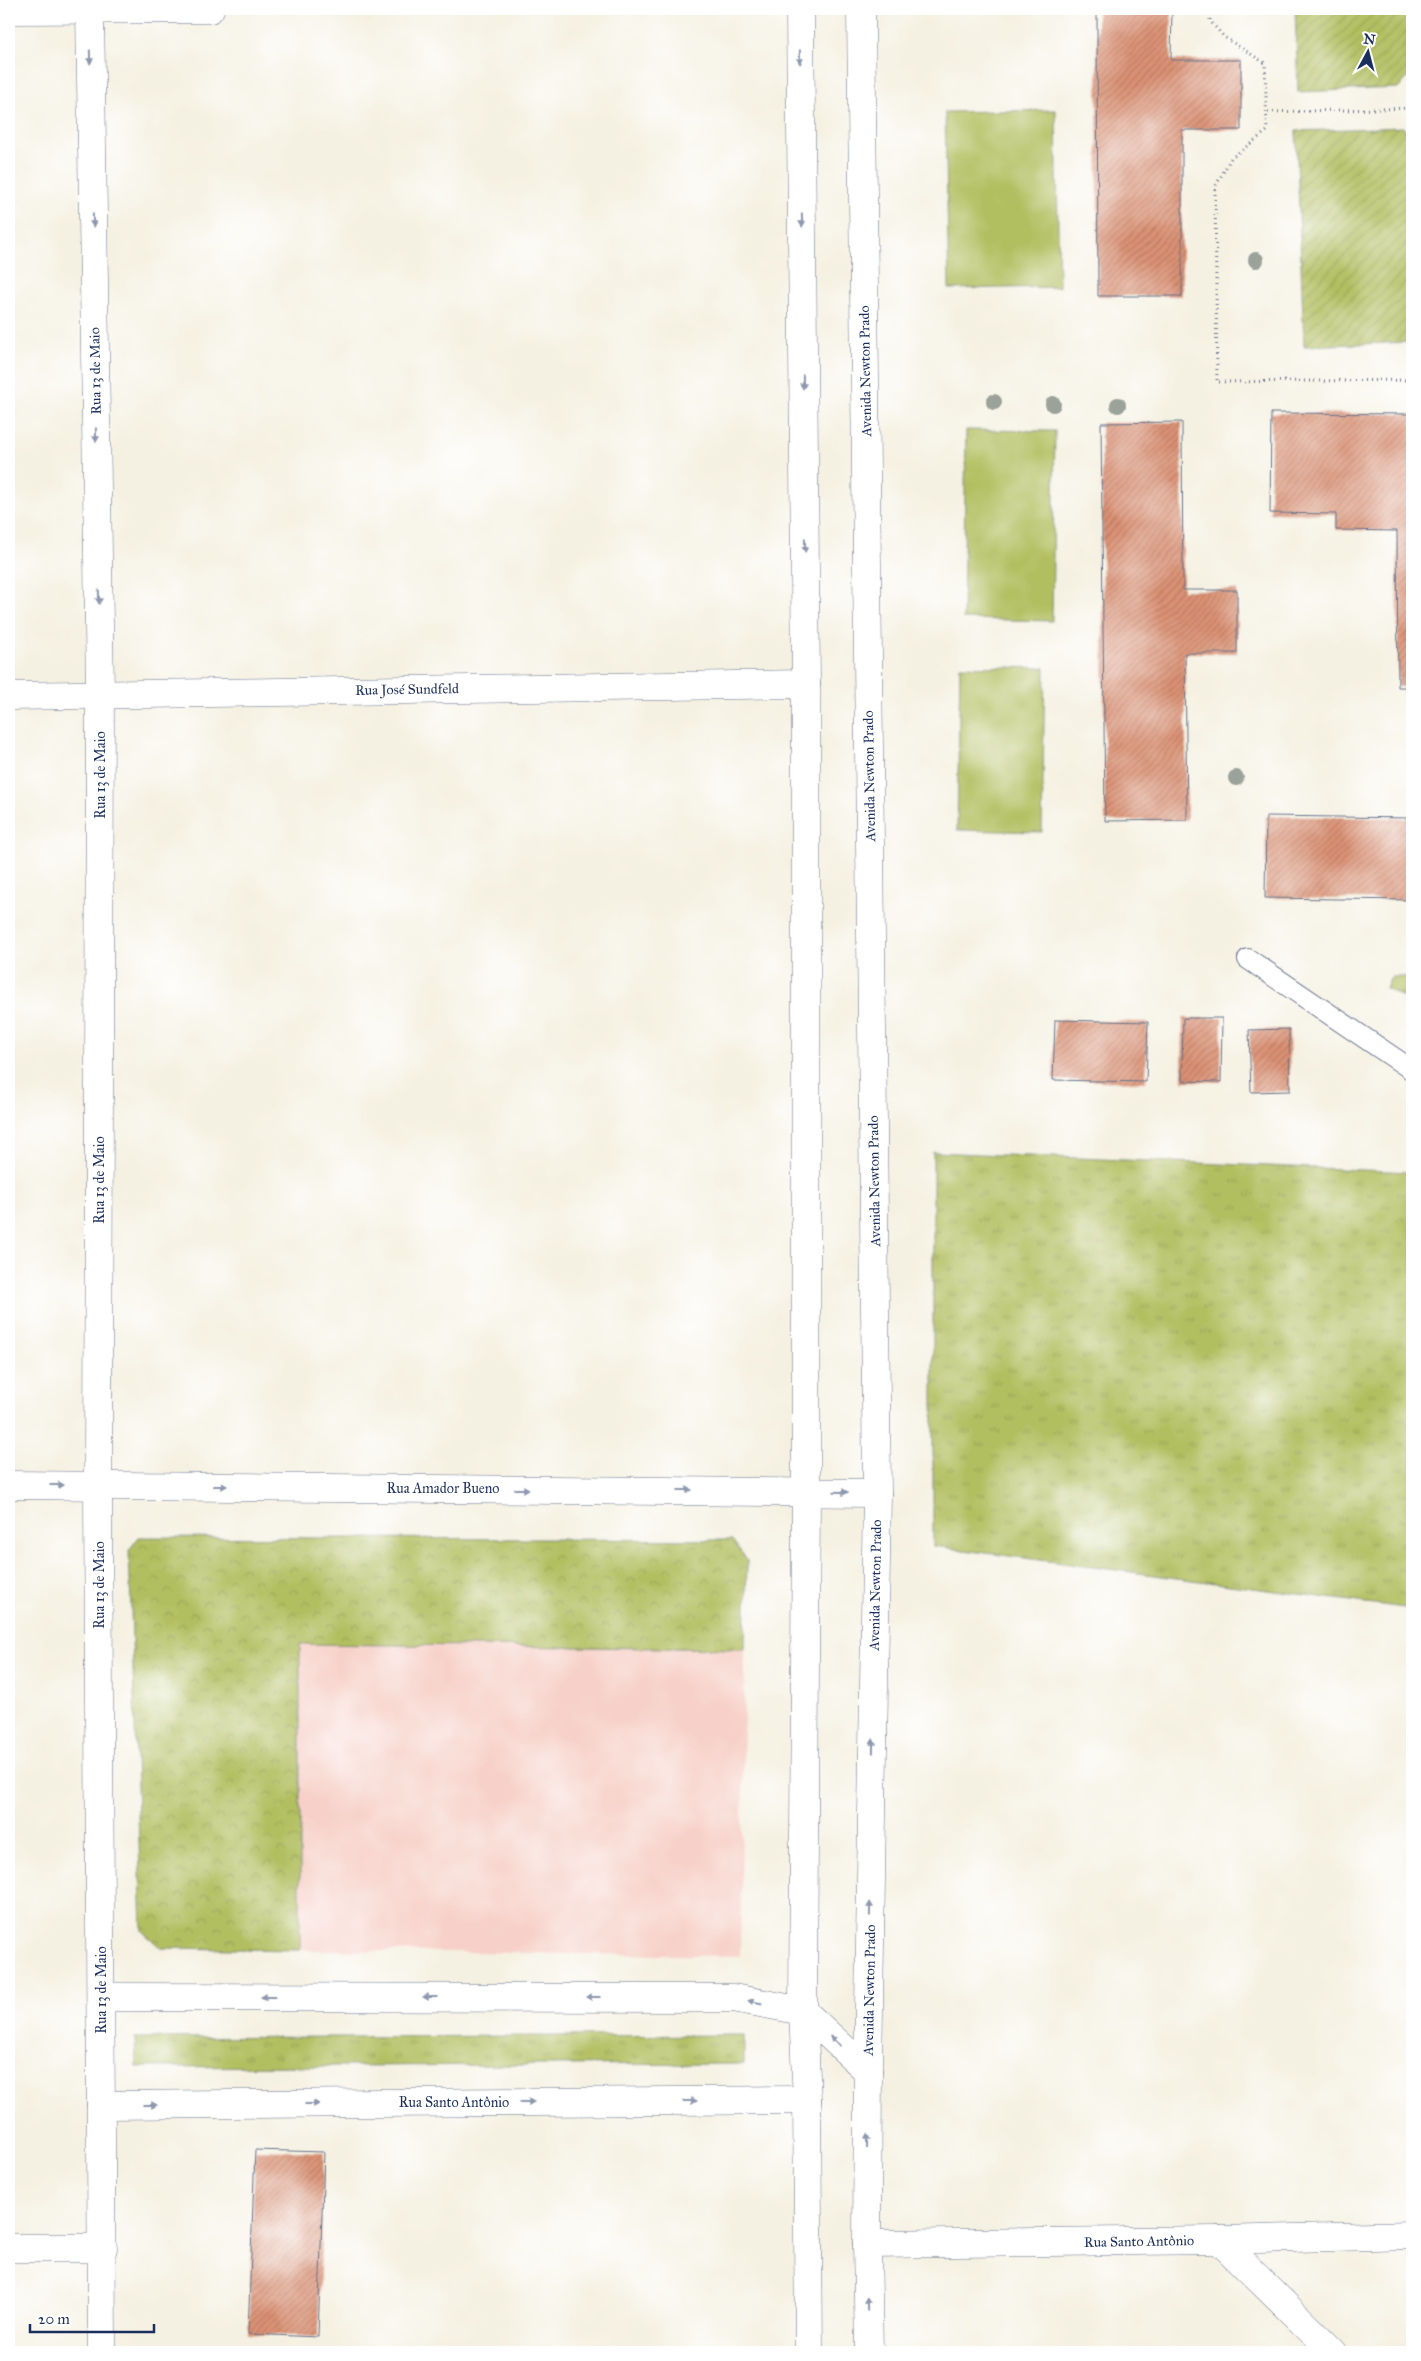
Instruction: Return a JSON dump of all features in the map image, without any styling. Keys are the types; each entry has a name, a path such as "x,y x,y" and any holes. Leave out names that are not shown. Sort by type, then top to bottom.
{"street":[{"path":"9,10 210,9"},
{"path":"800,9 806,684 806,1491 803,2011 807,2100 809,2352"},
{"name":"Avenida Newton Prado","path":"861,9 877,1493 868,2071 868,2352"},
{"name":"Rua 13 de Maio","path":"90,10 100,693 98,1485 102,2352"},
{"name":"Rua José Sundfeld","path":"9,696 100,693 806,684"},
{"name":"Rua Amador Bueno","path":"9,1485 877,1493"},
{"path":"101,1996 732,1998 803,2011 868,2071"},
{"name":"Rua Santo Antônio","path":"101,2105 807,2100"},
{"name":"Rua Santo Antônio","path":"867,2244 1219,2240 1412,2235"},
{"path":"1219,2240 1333,2352"},
{"path":"9,2248 103,2248"}],"lane":[{"path":"1248,959 1412,1070"}],"path":[{"path":"1210,9 1210,20 1224,37 1266,63 1268,112 1267,131 1231,158 1215,187 1217,382 1412,380"},
{"path":"1268,112 1412,108"}],"shaded area":[{"path":"299,1643 745,1649 740,1956 300,1950"}],"green space":[{"path":"1295,9 1412,9 1412,72 1399,88 1298,92"},
{"path":"1056,110 1059,287 949,289 945,112"},
{"path":"1403,127 1412,139 1412,342 1304,346 1296,131"},
{"path":"966,430 1055,431 1052,621 963,619"},
{"path":"960,666 1045,668 1042,832 957,830"},
{"path":"1391,977 1412,977 1412,1003 1386,988"},
{"path":"933,1152 1412,1172 1412,1609 933,1546"},
{"path":"139,1537 732,1540 747,1560 745,1649 300,1644 300,1950 161,1948 142,1931 129,1550"},
{"path":"744,2035 744,2064 136,2067 135,2038"}],"building":[{"path":"1097,9 1172,9 1171,60 1241,60 1241,130 1182,130 1182,296 1098,296"},
{"path":"1271,413 1412,414 1412,687 1398,687 1397,531 1336,530 1336,514 1270,513"},
{"path":"1182,422 1183,590 1237,590 1237,653 1185,653 1187,820 1105,821 1101,423"},
{"path":"1266,816 1412,818 1412,900 1265,898"},
{"path":"1183,1018 1222,1018 1221,1082 1182,1081"},
{"path":"1055,1020 1148,1022 1146,1082 1053,1080"},
{"path":"1289,1029 1290,1091 1251,1092 1249,1030"},
{"path":"255,2150 324,2152 318,2337 248,2334"}]}
